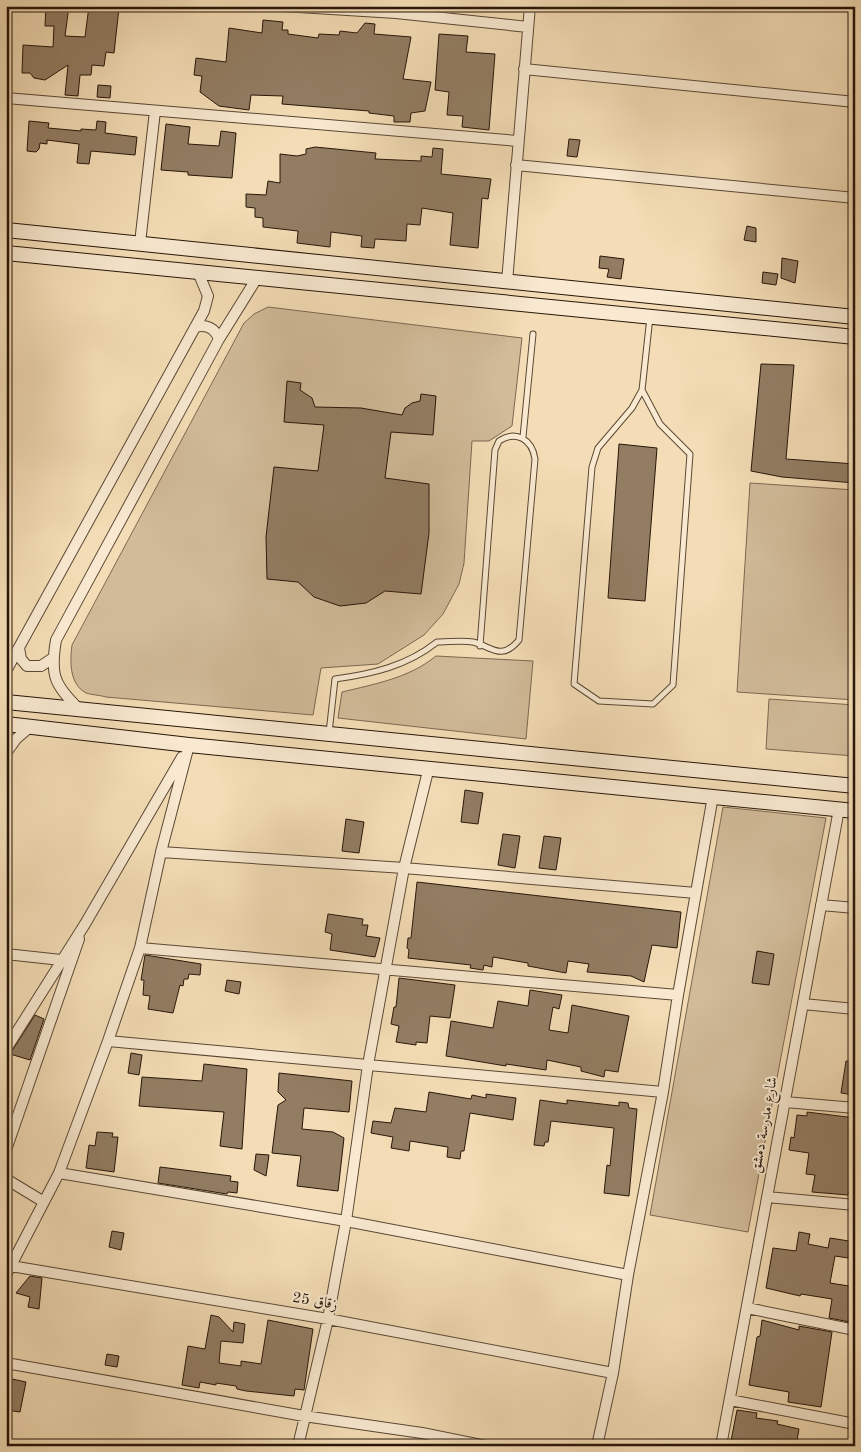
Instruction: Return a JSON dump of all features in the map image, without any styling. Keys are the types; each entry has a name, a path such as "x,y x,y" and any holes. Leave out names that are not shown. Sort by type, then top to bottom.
{"street":[{"path":"282,6 396,10 528,27"},
{"path":"507,282 530,6"},
{"path":"524,69 855,102"},
{"path":"6,98 518,141"},
{"path":"140,243 155,111"},
{"path":"516,165 855,198"},
{"path":"6,230 855,317"},
{"path":"6,253 855,337"},
{"path":"6,671 195,327 208,296 198,272"},
{"path":"80,710 61,689 54,675 53,658 56,640 219,339 256,278"},
{"path":"743,306 747,314 744,326"},
{"path":"779,329 776,317 780,310"},
{"path":"195,327 208,327 216,331 219,339"},
{"path":"19,648 21,659 27,666 41,666 53,658"},
{"path":"6,702 855,786"},
{"path":"6,724 189,745 855,810"},
{"path":"6,753 16,739 30,727"},
{"path":"9,1270 59,1173 140,948 161,852 189,745"},
{"path":"6,1048 85,924 189,745"},
{"path":"499,774 508,764 507,755 504,751"},
{"path":"536,778 533,765 542,755"},
{"path":"298,1446 328,1319 346,1221 368,1065 404,868 429,767"},
{"path":"597,1446 613,1373 628,1275 663,1092 713,796"},
{"name":"شارع مدرسة دمشق","path":"721,1446 839,809"},
{"path":"161,852 404,868 696,893"},
{"path":"821,905 855,908"},
{"path":"6,1150 85,924"},
{"path":"140,948 678,995"},
{"path":"6,954 61,960"},
{"path":"803,1004 855,1009"},
{"path":"108,1041 663,1092"},
{"path":"785,1102 855,1108"},
{"path":"59,1173 346,1221 628,1275"},
{"path":"6,1178 44,1202"},
{"path":"768,1197 855,1205"},
{"name":"زقاق 25","path":"9,1270 328,1319 613,1373"},
{"path":"747,1308 855,1330"},
{"path":"6,1363 304,1416 422,1433 486,1446"},
{"path":"730,1400 855,1424"}],"lane":[{"path":"642,390 660,424 690,454 673,685 653,704 599,700 574,684 592,468 598,448 632,408 642,390 651,316"},
{"path":"328,734 335,679 367,675 393,667 424,652 437,642 474,642 494,651 504,651 513,648 518,640 534,459 533,451 523,437 533,334"},
{"path":"480,646 495,450 499,441 505,437 523,437"}],"shaded area":[{"path":"477,6 514,6 514,12"},
{"path":"268,307 522,338 512,426 489,441 472,441 464,563 459,584 443,614 424,635 378,664 321,668 313,715 106,697 86,693 76,684 72,672 72,645 244,323 254,314"},
{"path":"750,483 855,490 855,700 737,692"},
{"path":"436,656 533,661 526,739 338,718 342,692 403,675 426,664"},
{"path":"769,699 855,705 854,756 766,749"},
{"path":"723,807 826,818 748,1232 650,1215"}],"building":[{"path":"46,6 69,6 65,36 85,37 89,6 119,8 114,53 106,52 104,66 92,65 91,75 80,75 78,96 65,95 68,65 45,80 34,78 30,73 22,73 23,45 53,47 54,26 45,26"},
{"path":"263,20 283,22 282,30 288,30 288,34 318,38 319,34 339,35 340,31 357,33 365,23 375,24 374,34 411,37 403,79 431,82 425,111 411,113 410,122 394,122 394,116 369,113 369,111 282,104 283,96 251,95 249,110 219,106 200,92 202,76 194,75 196,58 226,62 229,28 262,33"},
{"path":"439,34 468,36 466,52 495,54 489,130 462,127 463,116 447,115 449,92 435,90"},
{"path":"98,85 111,86 110,98 97,97"},
{"path":"29,121 49,123 48,128 81,131 81,129 96,130 97,121 106,122 105,133 137,137 135,155 91,151 89,164 77,163 79,144 47,140 47,144 40,143 39,149 36,152 27,151"},
{"path":"166,124 190,127 188,144 219,146 221,131 236,133 232,178 188,175 188,172 161,170"},
{"path":"569,139 580,140 577,157 567,156"},
{"path":"315,147 376,153 375,159 421,161 421,156 432,157 433,148 443,149 441,174 491,179 488,199 482,198 478,248 450,245 453,213 422,208 420,225 407,224 406,241 375,239 374,248 361,247 362,236 331,232 330,247 297,243 298,231 263,227 263,218 255,217 255,208 246,207 246,194 266,195 268,181 280,183 280,154 297,156 306,154 306,149"},
{"path":"747,226 756,228 756,242 744,240"},
{"path":"600,256 624,259 621,279 607,277 609,269 599,268"},
{"path":"782,258 798,261 795,283 781,278"},
{"path":"763,272 778,274 776,285 762,283"},
{"path":"761,364 794,365 786,459 855,464 855,483 782,477 751,471"},
{"path":"287,381 301,383 300,390 312,398 315,407 361,408 402,415 405,408 412,403 420,401 421,394 436,396 433,435 391,432 385,478 429,484 429,533 421,594 385,591 366,603 340,606 314,597 298,582 267,579 266,537 274,467 318,471 324,425 284,422"},
{"path":"619,444 657,448 645,601 608,598"},
{"path":"465,790 483,793 478,824 461,822"},
{"path":"346,819 364,822 359,853 342,851"},
{"path":"503,834 520,836 515,868 498,865"},
{"path":"544,836 561,838 556,870 539,868"},
{"path":"417,882 681,912 677,948 652,945 644,982 631,976 587,972 589,964 568,961 566,973 528,966 528,963 493,957 492,967 484,965 483,970 470,968 471,965 408,958 408,938 411,938"},
{"path":"328,914 363,919 362,925 368,925 366,936 380,938 375,957 330,950 332,934 325,932"},
{"path":"757,951 774,954 769,985 752,983"},
{"path":"145,955 201,964 200,975 189,974 188,979 184,979 183,986 180,985 173,1013 148,1009 150,996 143,995 144,980 141,980"},
{"path":"399,978 455,985 450,1018 430,1016 427,1043 416,1042 416,1045 396,1042 399,1026 391,1024 394,1007 396,1007"},
{"path":"227,980 241,982 239,994 225,991"},
{"path":"530,990 562,995 559,1009 553,1007 549,1030 568,1033 572,1005 629,1016 618,1072 605,1070 604,1077 581,1071 581,1067 547,1060 546,1070 506,1064 506,1066 446,1056 451,1021 493,1028 498,1001 528,1006"},
{"path":"35,1015 44,1019 30,1060 10,1054"},
{"path":"131,1053 142,1055 139,1075 128,1073"},
{"path":"846,1061 855,1062 855,1095 841,1093"},
{"path":"204,1064 247,1069 242,1149 220,1146 224,1112 139,1106 142,1077 202,1081"},
{"path":"279,1073 352,1081 349,1112 304,1108 302,1129 333,1132 344,1138 338,1191 297,1186 301,1156 272,1153 278,1105 286,1100 278,1092"},
{"path":"429,1092 471,1099 472,1095 486,1098 486,1094 516,1098 513,1120 470,1113 464,1151 461,1151 460,1159 447,1157 448,1147 410,1141 409,1151 391,1148 393,1137 371,1133 373,1121 391,1123 395,1108 426,1112"},
{"path":"540,1100 567,1104 567,1100 619,1106 619,1102 628,1103 629,1108 637,1109 629,1196 604,1193 607,1165 610,1166 614,1128 551,1121 548,1142 545,1142 544,1146 534,1145"},
{"path":"807,1112 855,1118 855,1172 848,1195 812,1192 815,1175 806,1174 809,1153 789,1150 791,1137 794,1138 797,1115 807,1116"},
{"path":"97,1132 113,1133 112,1137 118,1137 114,1172 86,1168 89,1145 95,1146"},
{"path":"256,1154 269,1155 266,1176 254,1170"},
{"path":"160,1167 231,1176 230,1181 238,1182 237,1193 228,1192 227,1194 158,1183"},
{"path":"112,1231 124,1233 121,1250 109,1247"},
{"path":"799,1232 810,1234 808,1244 828,1248 830,1238 855,1242 855,1259 835,1256 830,1283 855,1287 855,1323 829,1318 832,1299 801,1294 800,1296 766,1288 773,1248 796,1251"},
{"path":"30,1276 42,1278 39,1309 28,1307 30,1297 16,1293"},
{"path":"211,1315 219,1317 233,1332 234,1322 245,1324 243,1343 221,1341 219,1363 241,1366 241,1361 261,1364 268,1320 313,1329 304,1390 295,1389 294,1396 246,1391 237,1389 236,1386 216,1383 216,1385 200,1382 199,1388 182,1385 188,1346 205,1349"},
{"path":"762,1320 799,1330 799,1326 832,1332 821,1407 788,1402 789,1392 749,1385 757,1337 760,1336"},
{"path":"107,1354 119,1356 117,1367 105,1365"},
{"path":"12,1379 26,1382 20,1412 6,1410"},
{"path":"737,1410 757,1413 756,1418 778,1421 777,1424 799,1429 796,1446 730,1446"}]}
